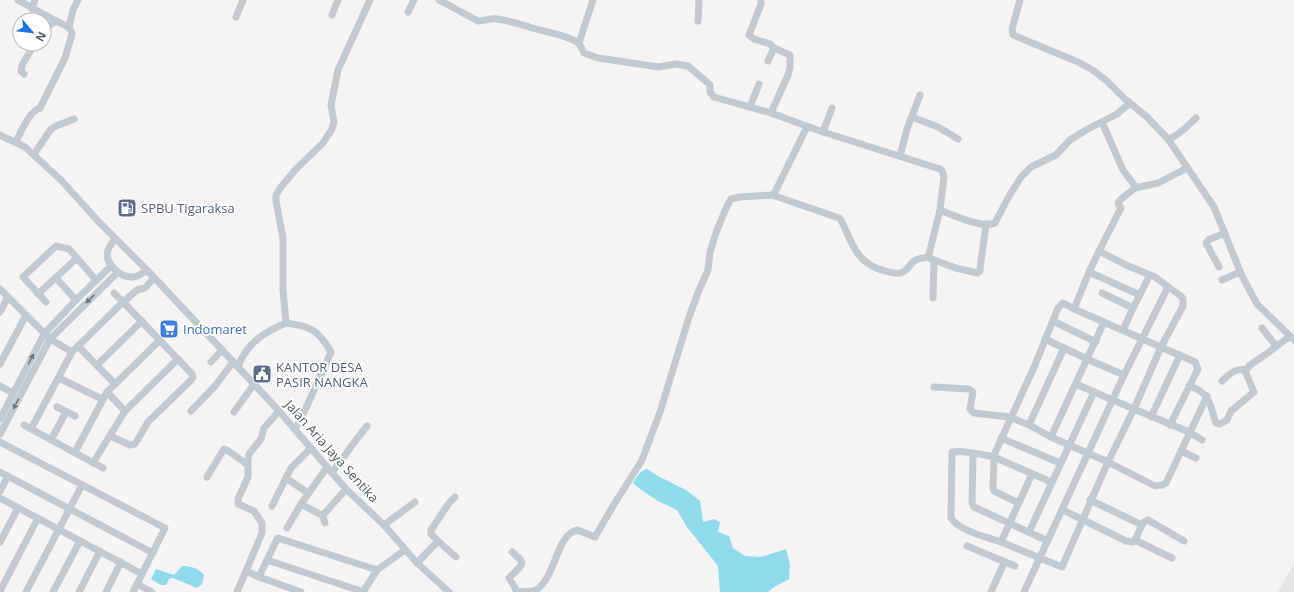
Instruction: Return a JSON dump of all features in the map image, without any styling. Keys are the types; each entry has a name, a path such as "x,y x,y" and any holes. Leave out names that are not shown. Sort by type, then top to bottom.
{"street":[{"path":"18,0 32,9 69,27"},
{"path":"32,9 35,0"},
{"path":"16,142 30,117 40,108 62,63 72,34 69,27 73,10 78,0"},
{"path":"236,17 243,0"},
{"path":"332,15 338,0"},
{"path":"286,323 283,290 283,238 276,195 296,169 323,143 332,130 334,122 331,105 338,70 370,0"},
{"path":"408,12 414,0"},
{"path":"439,0 478,21 489,18 496,19 522,24 572,39 579,42 584,53 598,58 659,67 675,64 688,66 708,82 710,85 710,92 714,97 771,113 807,127 940,168 944,177 932,259 933,298"},
{"path":"579,42 593,0"},
{"path":"698,21 699,0"},
{"path":"761,0 761,4 749,35 754,39 770,44 774,48 790,55 790,68 788,75 771,113"},
{"path":"1020,0 1012,29 1013,35 1078,62 1107,81 1147,117 1168,139 1214,207 1240,272 1257,304 1292,338 1276,346 1250,365 1246,370"},
{"path":"52,24 56,21"},
{"path":"768,61 774,48"},
{"path":"24,74 21,71 22,63 30,52"},
{"path":"750,107 759,84"},
{"path":"900,156 907,129 920,95"},
{"path":"940,210 967,221 992,224 995,222 1021,177 1031,167 1056,155 1070,140 1117,114 1130,103"},
{"path":"823,132 832,108"},
{"path":"912,117 938,128 958,139"},
{"path":"1168,139 1181,132 1196,118"},
{"path":"34,154 51,129 74,120"},
{"path":"1102,122 1123,170 1135,188"},
{"path":"772,195 775,192 807,127"},
{"name":"Jalan Aria Jaya Sentika","path":"0,134 25,147 61,180 115,239 147,270 279,411 346,489 384,525 405,550 444,590"},
{"path":"1074,309 1089,272 1121,208 1118,203 1120,200 1135,188 1158,183 1187,168"},
{"path":"512,552 522,562 520,567 509,578 516,592 533,591 548,578 560,548 567,537 575,530 595,538 609,512 642,460 662,407 689,317 708,270 710,252 731,199 772,195 842,220 853,246 863,261 875,268 892,273 901,273 906,271 915,260 932,259 968,272 977,273 980,271 986,224"},
{"path":"1219,267 1206,243 1208,240 1225,233"},
{"path":"115,239 108,250 108,258 111,266 125,277 134,277 147,270"},
{"path":"46,302 23,278 23,276 57,245 69,249 96,280"},
{"path":"1051,482 994,457 984,454 954,451 952,454 951,518 961,527 1062,567 1090,500 1134,409 1161,347 1183,306 1183,299 1181,296 1165,283 1099,251"},
{"path":"38,294 77,258"},
{"path":"1,416 47,336 76,300 111,266"},
{"path":"0,434 47,336 118,272"},
{"path":"1089,272 1140,295"},
{"path":"1222,280 1240,272"},
{"path":"1123,330 1150,275"},
{"path":"56,278 76,300"},
{"path":"31,429 72,352 123,302 137,290 145,288 154,278"},
{"path":"1024,592 1114,400 1124,375 1166,291 1167,286"},
{"path":"0,288 47,336 72,352"},
{"path":"110,436 133,445 148,422 193,377 178,359 114,293"},
{"path":"1102,293 1133,308"},
{"path":"0,312 8,297"},
{"path":"1019,503 994,491 994,457 1010,417 1062,303 1180,355 1197,364 1198,369 1170,425"},
{"path":"0,364 26,315"},
{"path":"97,365 142,321"},
{"path":"1053,321 1096,342"},
{"path":"1051,437 1104,322"},
{"path":"191,411 236,365 256,339 286,323 297,324 314,331 323,338 331,352 295,430"},
{"path":"1262,328 1276,346"},
{"path":"1045,339 1124,375"},
{"path":"75,452 107,392 160,340"},
{"path":"78,346 115,384"},
{"path":"1029,425 1064,348"},
{"path":"210,362 222,350"},
{"path":"1151,417 1180,355"},
{"path":"93,463 125,411 178,359"},
{"path":"1222,381 1235,370 1246,370"},
{"path":"1189,386 1207,396 1216,423 1220,424 1226,422 1231,412 1254,392 1246,370"},
{"path":"59,378 102,400"},
{"path":"234,412 254,384"},
{"path":"1076,384 1189,432 1202,440"},
{"path":"0,386 13,393"},
{"path":"934,388 969,389 973,392 970,409 974,413 1010,417 1068,445 1108,462 1155,486 1162,485 1166,482 1207,396"},
{"path":"107,392 125,411"},
{"path":"1028,532 1094,392"},
{"path":"57,407 75,416"},
{"path":"239,592 262,533 262,522 254,511 238,503 238,499 246,482 248,459 250,454 261,439 264,428 279,411"},
{"path":"51,440 66,412"},
{"path":"24,425 104,468"},
{"path":"332,473 368,426"},
{"path":"1001,438 1060,463"},
{"path":"0,442 165,528 133,592"},
{"path":"272,506 291,468 311,448"},
{"path":"207,477 224,450 227,450 248,464"},
{"path":"1181,451 1196,458"},
{"path":"972,454 972,505 979,510 1048,541"},
{"path":"288,528 308,493 327,467"},
{"path":"0,472 153,553"},
{"path":"1001,542 1032,474"},
{"path":"0,491 8,476"},
{"path":"286,478 308,493"},
{"path":"26,592 82,485"},
{"path":"301,504 324,520 324,514 346,489"},
{"path":"455,497 449,503 431,530 431,534 456,557"},
{"path":"0,498 142,574"},
{"path":"1090,500 1142,525"},
{"path":"384,525 415,502"},
{"path":"0,542 18,508"},
{"path":"1063,510 1126,541 1133,542 1135,540 1172,558"},
{"path":"0,591 38,518"},
{"path":"1135,540 1142,525 1148,520 1184,541"},
{"path":"259,577 278,538 377,570"},
{"path":"53,592 80,541"},
{"path":"417,563 438,541"},
{"path":"966,546 1004,563 1015,566"},
{"path":"267,560 364,592 377,570 405,550"},
{"path":"79,592 100,551"},
{"path":"106,592 121,562"},
{"path":"991,592 1004,563"},
{"path":"246,571 301,592"},
{"path":"137,584 152,592"}],"shaded area":[{"path":"1294,563 1294,592 1278,592 1281,587"}],"water":[{"path":"647,469 686,490 700,501 703,522 714,519 720,522 718,532 729,536 733,548 745,556 761,557 786,549 790,564 789,579 768,592 720,592 718,566 687,527 677,510 658,501 633,483 642,471"},
{"path":"182,566 194,568 202,573 204,575 202,584 197,588 173,578 169,579 166,585 161,585 151,579 156,569 174,575"}],"place":[{"name":"SPBU Tigaraksa","path":"127,208"},
{"name":"Indomaret","path":"169,329"},
{"name":"KANTOR DESA PASIR NANGKA","path":"262,374"}]}
